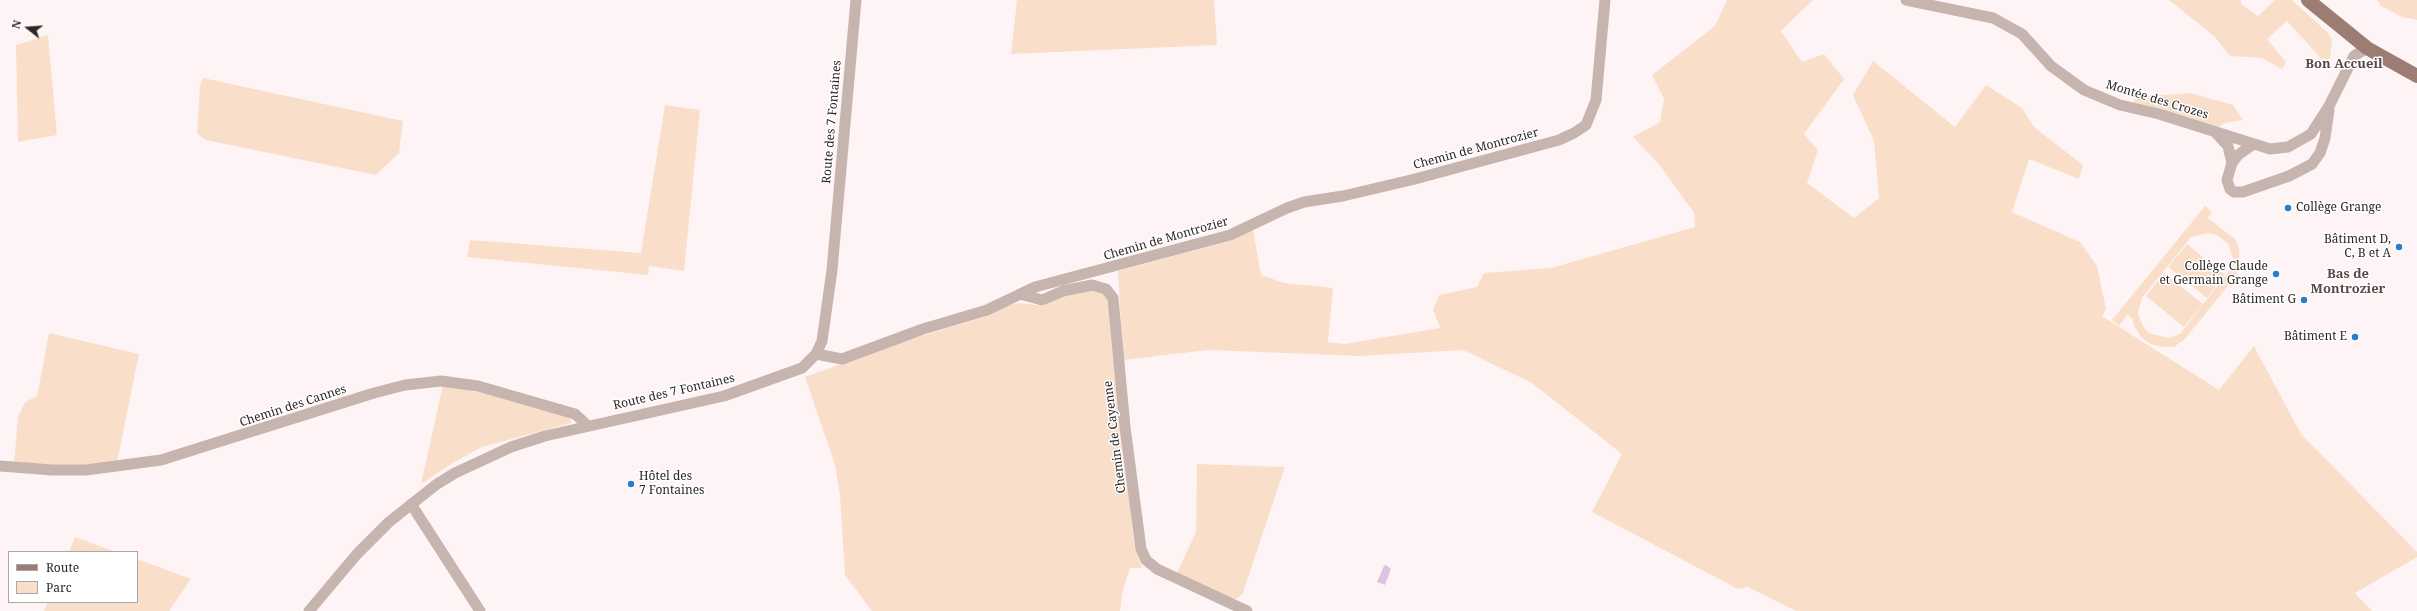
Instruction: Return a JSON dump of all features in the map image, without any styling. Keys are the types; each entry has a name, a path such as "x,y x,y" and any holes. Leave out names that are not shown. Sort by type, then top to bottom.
{"main road":[{"path":"2308,0 2367,48 2417,76"}],"street":[{"name":"Route des 7 Fontaines","path":"309,611 369,541 411,504 437,484 481,460 538,438 587,425 724,396 802,368 816,354 822,340 832,270 856,0"},
{"name":"Chemin de Montrozier","path":"816,354 842,359 923,329 987,310 1035,287 1230,235 1287,208 1304,202 1415,179 1559,140 1586,125 1596,100 1605,0"},
{"name":"Montée des Crozes","path":"1906,0 1993,18 2022,34 2051,66 2084,90 2120,105 2215,131 2252,145 2270,149 2297,144 2311,134 2329,106 2354,56 2367,48"},
{"name":"Montée des Crozes","path":"2215,131 2228,146 2232,163 2228,176 2228,185 2230,189 2238,193 2289,176 2312,164 2320,153 2325,138 2329,106"},
{"path":"2232,163 2238,155 2252,145"},
{"name":"Chemin de Cayenne","path":"1020,294 1042,300 1063,291 1092,285 1106,290 1113,298 1125,427 1141,549 1146,560 1156,569 1247,611"},
{"name":"Chemin des Cannes","path":"0,466 52,470 86,470 161,460 374,393 405,385 440,381 478,386 575,414 587,425"},
{"path":"411,504 480,611"}],"green space":[{"path":"1017,0 1214,0 1217,45 1011,54"},
{"path":"1727,0 1813,0 1781,31 1802,62 1824,54 1844,79 1804,134 1818,150 1807,183 1854,218 1879,198 1874,141 1853,95 1873,61 1955,127 1986,85 2022,108 2034,127 2083,165 2079,179 2029,159 2012,212 2080,242 2097,266 2106,309 2102,316 2219,390 2254,346 2301,434 2417,552 2417,557 2355,593 2372,611 1796,611 1748,587 1738,589 1592,512 1622,454 1532,383 1463,350 1360,356 1209,350 1123,360 1118,271 1229,241 1253,230 1261,275 1284,283 1333,288 1328,342 1344,344 1440,328 1433,310 1439,295 1477,287 1484,273 1551,268 1695,227 1694,213 1659,164 1633,137 1660,122 1664,99 1652,75 1715,26"},
{"path":"2169,0 2241,0 2241,4 2258,16 2275,0 2292,0 2328,33 2332,40 2330,58 2325,63 2287,21 2267,39 2286,62 2282,69 2262,58 2230,56 2215,37"},
{"path":"2377,0 2417,0 2417,20 2402,17 2381,6"},
{"path":"48,35 57,135 18,142 16,45"},
{"path":"203,78 403,121 399,153 376,175 206,140 197,134 200,85"},
{"path":"2190,93 2233,105 2243,120 2225,123 2218,127 2134,103 2135,97"},
{"path":"665,105 700,110 684,271 649,266 648,275 467,257 470,240 641,253"},
{"path":"2205,206 2212,212 2208,218 2236,240 2239,249 2240,264 2236,276 2184,340 2174,347 2163,347 2150,344 2141,337 2134,326 2132,318 2127,315 2119,326 2112,320","holes":["2208,233 2217,235 2228,244 2234,262 2230,270 2180,334 2168,338 2149,333 2143,326 2138,313 2142,298 2191,237"]},
{"path":"2187,244 2225,275 2207,298 2168,267"},
{"path":"2164,273 2203,304 2184,327 2146,296"},
{"path":"1090,289 1101,293 1108,298 1134,543 1142,568 1130,568 1123,589 1120,611 872,611 845,575 840,496 835,465 805,377 899,343 980,318 1009,305 1020,303 1043,306 1067,294"},
{"path":"49,333 139,354 117,463 86,468 14,463 18,417 25,402 37,396"},
{"path":"443,385 487,394 571,418 571,423 482,447 451,464 421,484"},
{"path":"1197,464 1285,467 1243,593 1237,599 1230,598 1176,575 1196,532"},
{"path":"75,537 113,551 69,551"},
{"path":"138,559 191,579 169,611 44,611 48,603 138,603"}],"shaded area":[{"path":"1386,565 1391,569 1385,585 1377,582 1384,566"}],"place":[{"name":"Collège Grange","path":"2288,208"},
{"name":"Bâtiment D, C, B et A","path":"2399,247"},
{"name":"Collège Claude et Germain Grange","path":"2276,274"},
{"name":"Bâtiment G","path":"2304,300"},
{"name":"Bâtiment E","path":"2355,337"},
{"name":"Hôtel des 7 Fontaines","path":"631,484"}],"district":[{"name":"Bon Accueil","path":"2344,64"},
{"name":"Bas de Montrozier","path":"2348,282"}]}
